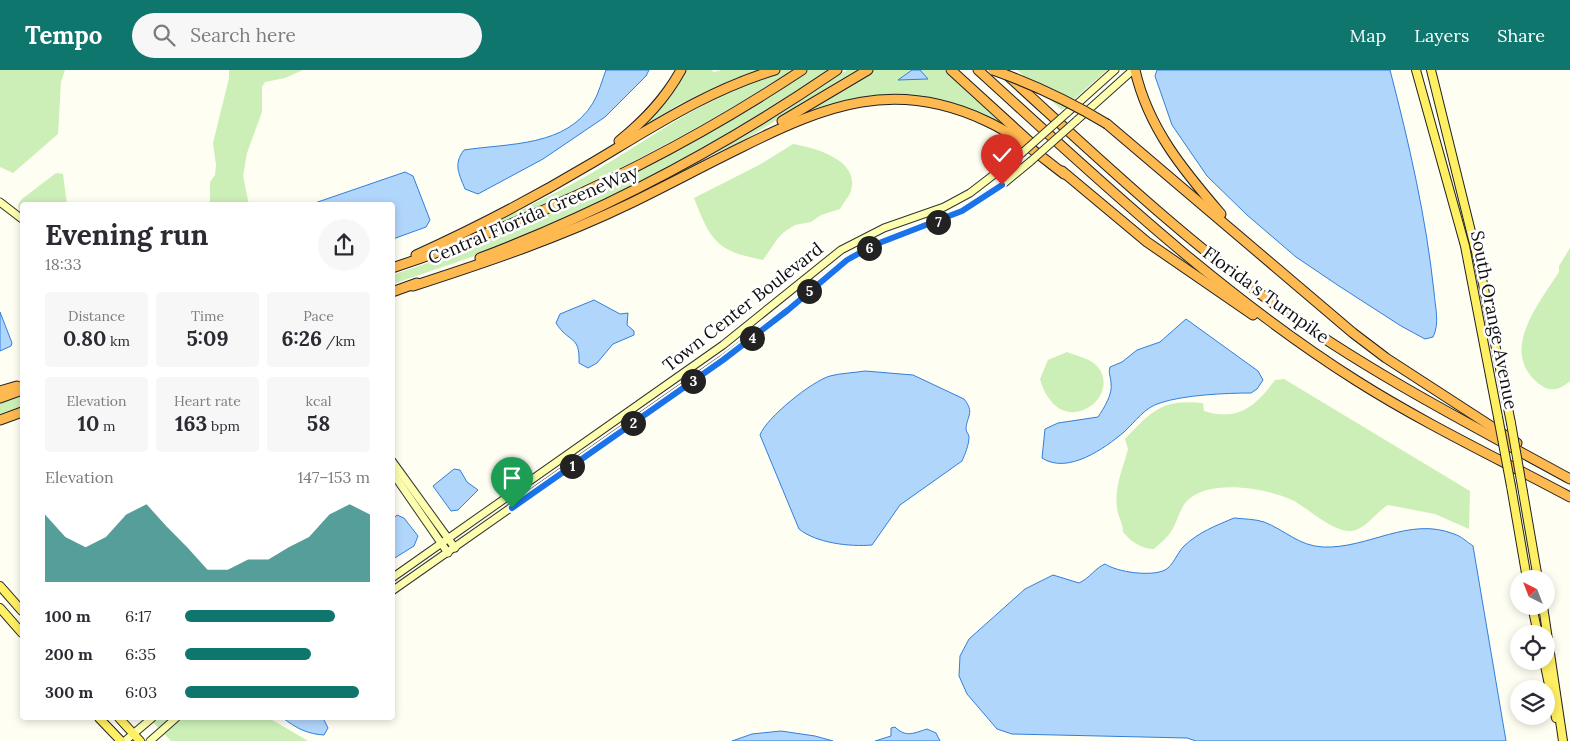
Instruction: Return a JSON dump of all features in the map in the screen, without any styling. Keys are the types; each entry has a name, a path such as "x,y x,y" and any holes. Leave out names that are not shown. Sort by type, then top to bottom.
{"highway":[{"path":"591,163 642,123 659,103 681,70"},
{"path":"395,266 514,206 678,111 740,81 775,70"},
{"name":"Central Florida GreeneWay","path":"395,266 497,230 604,183 699,134 802,70"},
{"name":"Central Florida GreeneWay","path":"395,291 413,286 555,227 637,189 732,137 838,70"},
{"path":"684,176 845,86 868,70"},
{"path":"950,70 1064,174"},
{"name":"Florida's Turnpike","path":"978,70 1191,261 1268,320 1358,382 1570,497"},
{"path":"993,70 1036,85 1066,99 1107,124 1360,338 1386,358 1513,438 1531,458"},
{"name":"Florida's Turnpike","path":"1001,70 1159,212 1278,306 1396,384 1570,479"},
{"path":"1135,72 1150,114 1179,164 1234,228 1260,253"},
{"path":"413,286 541,242 629,204 808,115 841,105 880,100 926,102 968,113 1020,140 1154,247 1262,321 1358,382"},
{"path":"0,391 20,386"},
{"path":"0,398 20,391"},
{"path":"0,420 20,413"}],"main road":[{"name":"Town Center Boulevard","path":"395,576 723,345 841,250 884,228 944,207 964,196 1022,153 1115,70"},
{"name":"South Orange Avenue","path":"1416,70 1465,246 1526,570"},
{"name":"South Orange Avenue","path":"1431,70 1479,264 1511,423 1536,570"},
{"name":"Town Center Boulevard","path":"395,589 728,355 782,314 847,260 874,245 962,211 996,190 1135,72"},
{"path":"0,202 20,217"},
{"path":"395,465 455,548"},
{"path":"395,476 448,553"},
{"path":"0,586 20,609"},
{"path":"0,608 20,631"},
{"path":"1544,615 1562,741"},
{"path":"1546,670 1562,741"},
{"path":"101,720 120,741"},
{"path":"121,720 140,741"},
{"path":"125,741 150,720"},
{"path":"150,741 174,720"}],"green space":[{"path":"0,70 65,70 61,82 58,134 13,173 0,167"},
{"path":"229,70 303,70 285,78 265,82 262,87 262,112 247,153 243,176 248,202 209,202 210,182 215,175 216,165 213,143 229,78"},
{"path":"686,70 711,70 714,72 721,70 792,70 673,141 632,162 464,238 463,236 566,187 687,114 742,86 738,77 678,105 645,126 668,98"},
{"path":"809,70 829,70 764,113 673,166 583,211 489,251 395,283 395,274 463,251 474,243 551,212 775,92"},
{"path":"847,70 859,70 744,140 712,155 785,111"},
{"path":"872,70 912,70 899,80 907,79 920,70 944,70 1014,131 967,110 862,98 812,110"},
{"path":"1017,70 1107,70 1062,110"},
{"path":"793,144 824,152 834,157 849,171 852,180 851,191 840,209 821,215 811,222 795,225 784,232 763,260 735,253 725,248 711,235 694,198 759,165"},
{"path":"56,173 63,174 67,202 20,202"},
{"path":"1570,248 1570,381 1560,388 1549,389 1542,386 1529,373 1523,359 1522,345 1525,330 1532,315 1559,272 1559,266"},
{"path":"1067,352 1096,365 1103,376 1103,387 1099,397 1091,406 1081,411 1069,412 1058,408 1047,395 1040,379 1048,360"},
{"path":"1284,379 1470,491 1469,529 1435,514 1388,505 1362,527 1357,530 1345,531 1329,524 1292,500 1268,492 1237,487 1208,490 1186,502 1170,533 1154,549 1141,546 1126,536 1123,532 1116,501 1128,449 1125,439 1150,414 1167,405 1189,402 1203,403 1204,411 1216,414 1236,413 1253,404 1275,380"},
{"path":"20,396 20,409 0,416 0,403"},
{"path":"151,720 272,720 308,741 171,741"}],"water":[{"path":"606,70 649,70 646,76 605,117 543,159 478,194 465,189 458,169 459,160 464,150 518,144 552,135 568,128 582,117 593,103"},
{"path":"912,70 920,70 928,79 898,80"},
{"path":"1157,70 1390,70 1422,208 1431,264 1436,315 1433,337 1425,339 1401,326 1339,286 1296,257 1247,215 1207,176 1172,125 1155,76"},
{"path":"405,172 413,176 430,220 426,227 395,238 395,202 318,202"},
{"path":"594,300 620,314 628,313 627,325 634,331 634,335 613,344 597,363 588,368 579,363 576,343 556,323 560,314"},
{"path":"0,312 12,343 11,346 0,351"},
{"path":"1186,319 1258,371 1263,380 1257,389 1251,393 1192,396 1169,400 1145,411 1124,432 1097,452 1063,463 1052,462 1042,458 1045,429 1058,423 1098,417 1111,392 1110,367 1122,362 1137,350 1160,342"},
{"path":"865,371 913,375 964,399 970,411 966,429 969,436 967,449 962,461 900,505 872,545 824,541 814,538 799,529 760,435 780,410 812,385 830,376"},
{"path":"454,469 460,470 467,482 478,490 458,510 451,511 433,486"},
{"path":"397,515 404,518 418,536 414,546 395,558 395,517"},
{"path":"1234,518 1264,522 1299,541 1314,546 1340,546 1405,531 1437,529 1454,534 1473,546 1506,741 1196,741 1187,738 1012,734 997,729 967,694 959,676 960,656 969,639 1025,589 1053,575 1079,583 1105,564 1134,573 1151,573 1165,570 1184,546 1195,537"},
{"path":"286,720 324,720 328,728 324,735 297,728"},
{"path":"895,727 907,734 927,729 936,733 940,741 875,741 891,736 891,728"},
{"path":"781,731 815,736 833,741 732,741 752,734"}],"route":[{"path":"512,508 723,360 788,310 847,260 874,245 943,220 962,211 982,200 1002,185"}]}
